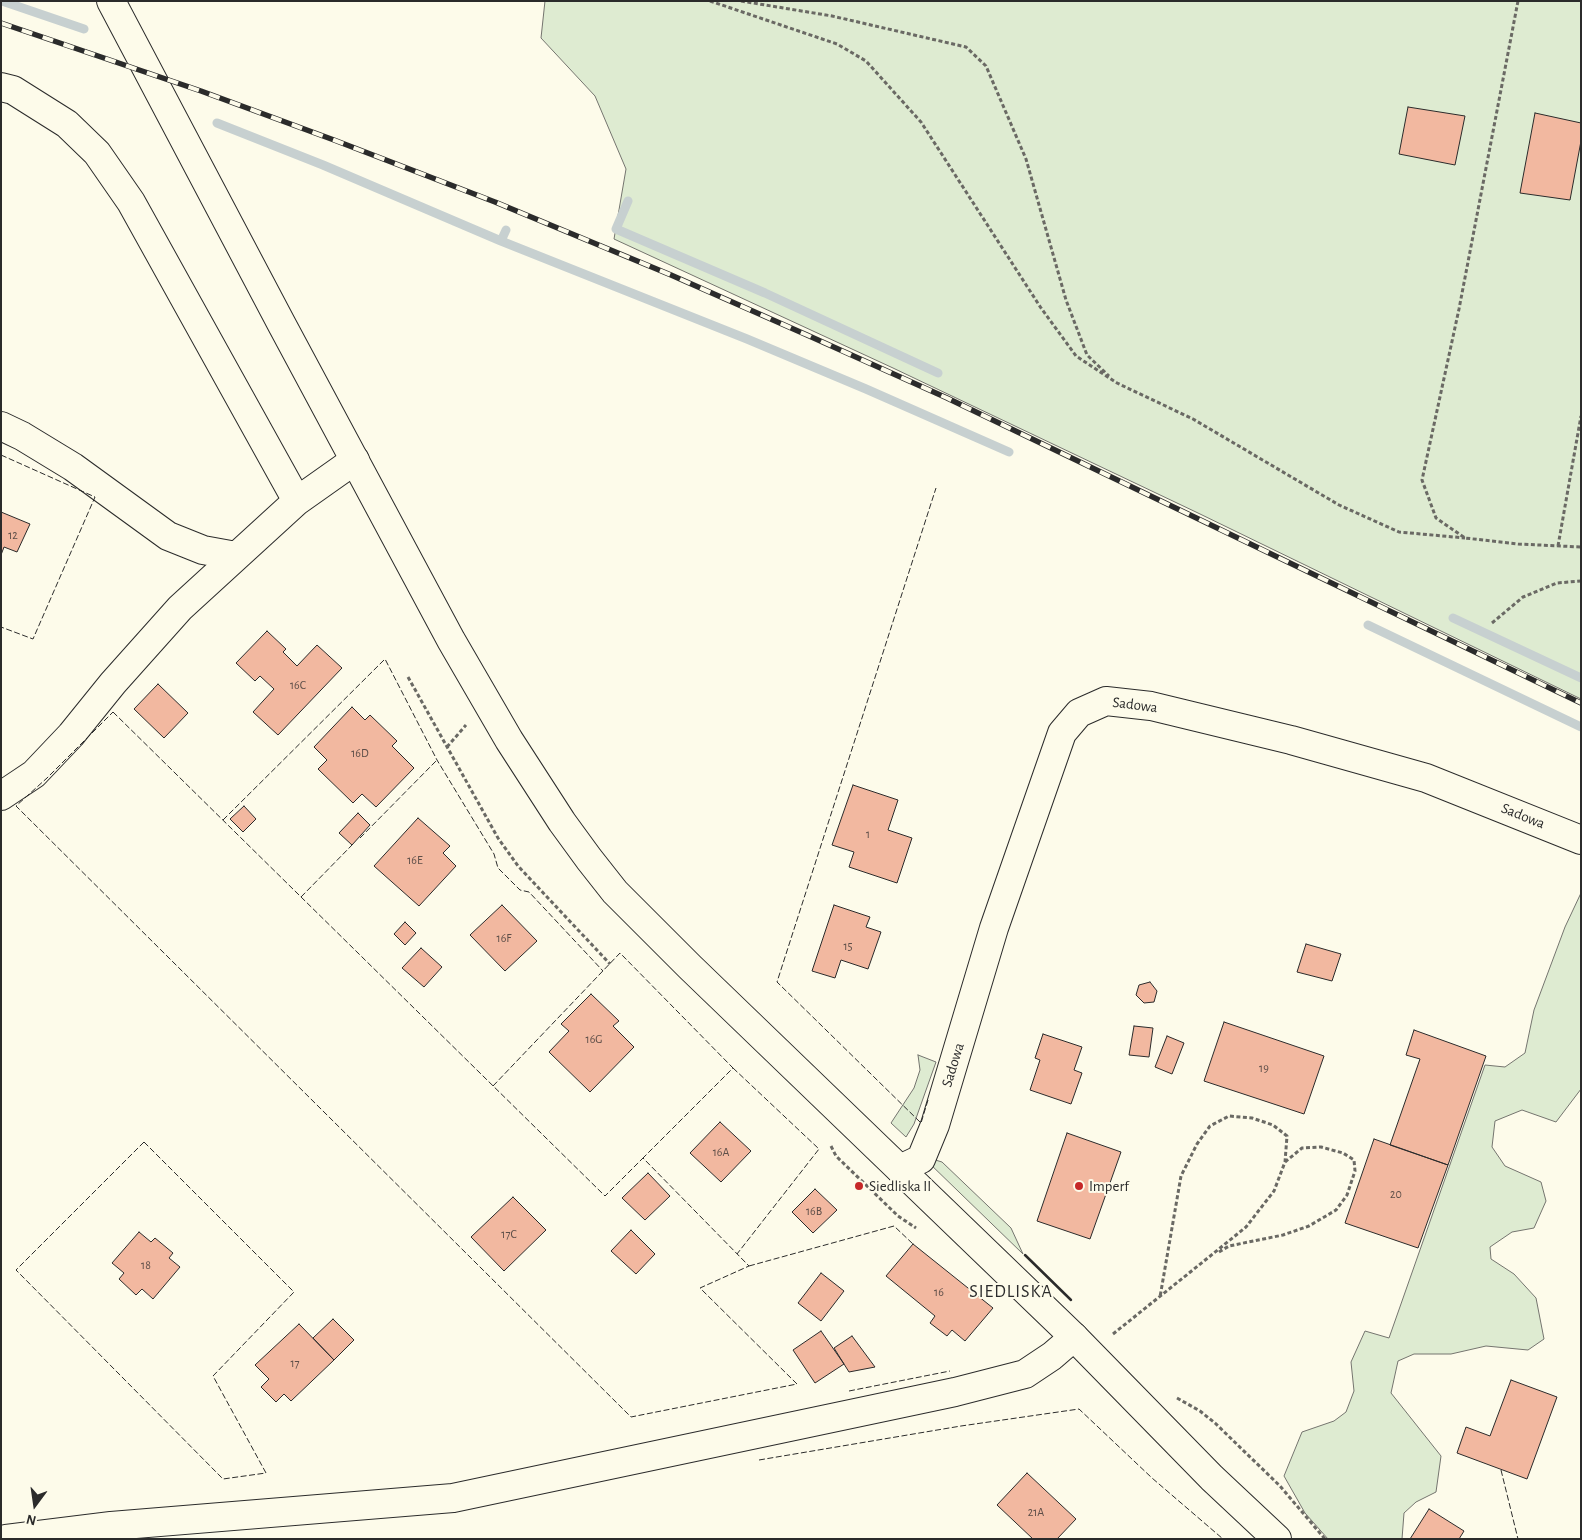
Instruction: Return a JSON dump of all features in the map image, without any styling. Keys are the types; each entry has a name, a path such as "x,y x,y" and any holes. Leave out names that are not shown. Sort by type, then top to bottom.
{"street":[{"path":"111,1 446,631 535,782 589,859 616,892 690,967 1081,1345 1212,1478 1277,1539"},
{"path":"1,87 13,90 67,124 97,153 131,202 297,500"},
{"path":"1,426 22,436 73,467 168,536 203,550 236,556"},
{"path":"1,796 34,774 71,735 113,683 180,608 297,500 356,460"},
{"name":"Sadowa","path":"900,1169 921,1159 935,1125 994,928 1062,733 1079,713 1106,701 1151,706 1273,736 1426,778 1581,840"},
{"path":"6,1539 111,1526 453,1498 972,1388 1025,1374 1052,1356 1081,1345"}],"path":[{"path":"710,1 836,44 866,61 921,122 1041,308 1076,356 1117,383 1193,419 1340,505 1398,532 1518,544 1581,547"},
{"path":"741,1 832,16 966,47 986,66 1026,159 1066,300 1087,356 1117,383"},
{"path":"1465,538 1436,518 1422,480 1459,308 1518,1"},
{"path":"1558,546 1581,416"},
{"path":"1492,623 1523,597 1558,583 1581,581"},
{"path":"408,677 498,838 518,866 610,964"},
{"path":"1081,1345 1160,1297 1246,1227 1274,1191 1285,1162 1286,1136 1273,1125 1252,1118 1229,1116 1210,1126 1197,1144 1181,1176 1160,1297"},
{"path":"1209,1257 1229,1246 1283,1235 1309,1226 1336,1210 1347,1195 1355,1171 1354,1160 1343,1153 1321,1147 1302,1148 1285,1162"}],"green space":[{"path":"545,1 1581,1 1581,699 1198,513 893,368 614,239 626,169 595,96 541,38"},
{"path":"1581,893 1581,1089 1556,1122 1522,1110 1495,1121 1492,1147 1505,1166 1541,1182 1546,1201 1534,1228 1512,1232 1490,1247 1491,1259 1514,1274 1536,1298 1544,1339 1528,1350 1486,1346 1451,1354 1414,1354 1398,1361 1391,1393 1441,1456 1436,1492 1416,1502 1404,1513 1402,1539 1328,1539 1305,1513 1284,1476 1302,1432 1334,1421 1346,1412 1354,1391 1351,1362 1365,1331 1389,1338 1485,1065 1505,1067 1525,1053 1534,1010 1565,927"},
{"path":"918,1055 936,1062 914,1124 906,1137 891,1123 914,1088 920,1070"},
{"path":"932,1159 942,1162 1011,1228 1023,1254 927,1161"}],"building":[{"path":"1408,107 1465,116 1455,165 1399,154"},
{"path":"1535,113 1581,123 1581,141 1570,200 1520,193"},
{"path":"1,512 30,524 17,552 4,547 1,555"},
{"path":"267,631 286,649 283,652 297,666 317,645 342,668 278,735 253,712 274,689 260,676 255,681 236,663"},
{"path":"158,684 188,713 164,738 134,709"},
{"path":"352,707 365,720 370,715 397,741 392,746 414,768 376,807 362,794 353,803 318,769 327,760 314,747"},
{"path":"853,785 898,800 888,830 912,838 897,883 849,867 854,852 832,845"},
{"path":"244,806 256,819 243,832 230,819"},
{"path":"358,813 370,825 352,845 339,833"},
{"path":"418,818 450,846 443,853 456,866 419,906 374,866"},
{"path":"502,905 537,941 505,971 470,935"},
{"path":"834,905 870,917 866,927 881,932 868,969 841,960 835,978 812,971"},
{"path":"405,922 416,933 405,945 394,934"},
{"path":"1306,944 1341,954 1332,981 1297,972"},
{"path":"421,948 442,967 424,987 402,968"},
{"path":"1150,982 1157,991 1154,1002 1144,1003 1136,995 1139,985"},
{"path":"591,994 619,1021 613,1026 634,1047 590,1092 549,1052 569,1031 561,1024"},
{"path":"1224,1022 1324,1056 1304,1114 1204,1081"},
{"path":"1134,1026 1153,1028 1149,1057 1129,1055"},
{"path":"1414,1030 1486,1056 1448,1165 1390,1145 1420,1059 1406,1055"},
{"path":"1043,1034 1082,1047 1074,1070 1082,1073 1071,1104 1030,1090 1040,1060 1035,1058"},
{"path":"1167,1036 1184,1043 1172,1074 1155,1067"},
{"path":"720,1122 751,1151 721,1182 690,1153"},
{"name":"Imperf","path":"1067,1133 1121,1152 1090,1239 1037,1221"},
{"path":"1374,1139 1448,1165 1418,1248 1345,1223"},
{"path":"648,1173 670,1196 645,1220 622,1198"},
{"path":"815,1189 837,1210 813,1233 792,1212"},
{"path":"513,1197 546,1230 504,1271 471,1237"},
{"path":"631,1230 655,1254 636,1274 611,1251"},
{"path":"139,1232 151,1242 155,1238 173,1253 169,1258 180,1267 153,1299 142,1289 136,1295 119,1279 124,1273 112,1263"},
{"path":"913,1244 993,1308 965,1341 952,1330 947,1336 930,1323 935,1316 886,1276"},
{"path":"821,1273 844,1291 821,1321 798,1303"},
{"path":"333,1319 354,1340 334,1360 313,1338"},
{"path":"299,1324 334,1360 291,1401 284,1394 276,1402 261,1387 269,1379 255,1365"},
{"path":"821,1331 844,1364 815,1383 793,1350"},
{"path":"852,1336 875,1367 849,1372 834,1348"},
{"path":"1511,1380 1557,1397 1527,1479 1457,1453 1466,1427 1490,1436"},
{"path":"1027,1473 1076,1519 1057,1539 1033,1539 997,1505"},
{"path":"1429,1509 1464,1531 1459,1539 1410,1539"}],"waterway":[{"path":"2,1 84,29"},
{"path":"217,123 323,165 501,241 506,230"},
{"path":"628,201 616,229 765,293 938,373"},
{"path":"501,241 747,339 1009,452"},
{"path":"1453,618 1581,678"},
{"path":"1368,625 1581,727"}],"railway":[{"path":"1,23 201,91 334,140 495,202 671,275 947,398 1581,703"}],"fence":[{"path":"1,455 95,497 33,639 1,627"},
{"path":"928,1100 921,1123 777,982 936,488"},
{"path":"223,820 385,659 437,760 494,854 498,868 520,890 529,892 603,971"},
{"path":"113,712 605,1196 643,1158 749,1266 700,1288 797,1384 631,1417 16,806 113,712"},
{"path":"360,838 437,760"},
{"path":"301,897 354,843"},
{"path":"493,1086 620,953 733,1068 643,1158"},
{"path":"733,1068 819,1149 737,1254"},
{"path":"144,1142 294,1292 213,1376 266,1473 223,1479 16,1270 144,1142"},
{"path":"749,1266 894,1226 913,1244"},
{"path":"849,1391 950,1371"},
{"path":"759,1460 961,1426 1079,1409 1152,1478 1223,1539"},
{"path":"1501,1470 1518,1539"}],"wall":[{"path":"1025,1255 1071,1300"}],"place":[{"name":"Siedliska II","path":"859,1186"},
{"name":"Imperf","path":"1079,1186"}],"district":[{"name":"SIEDLISKA","path":"1011,1292"}]}
